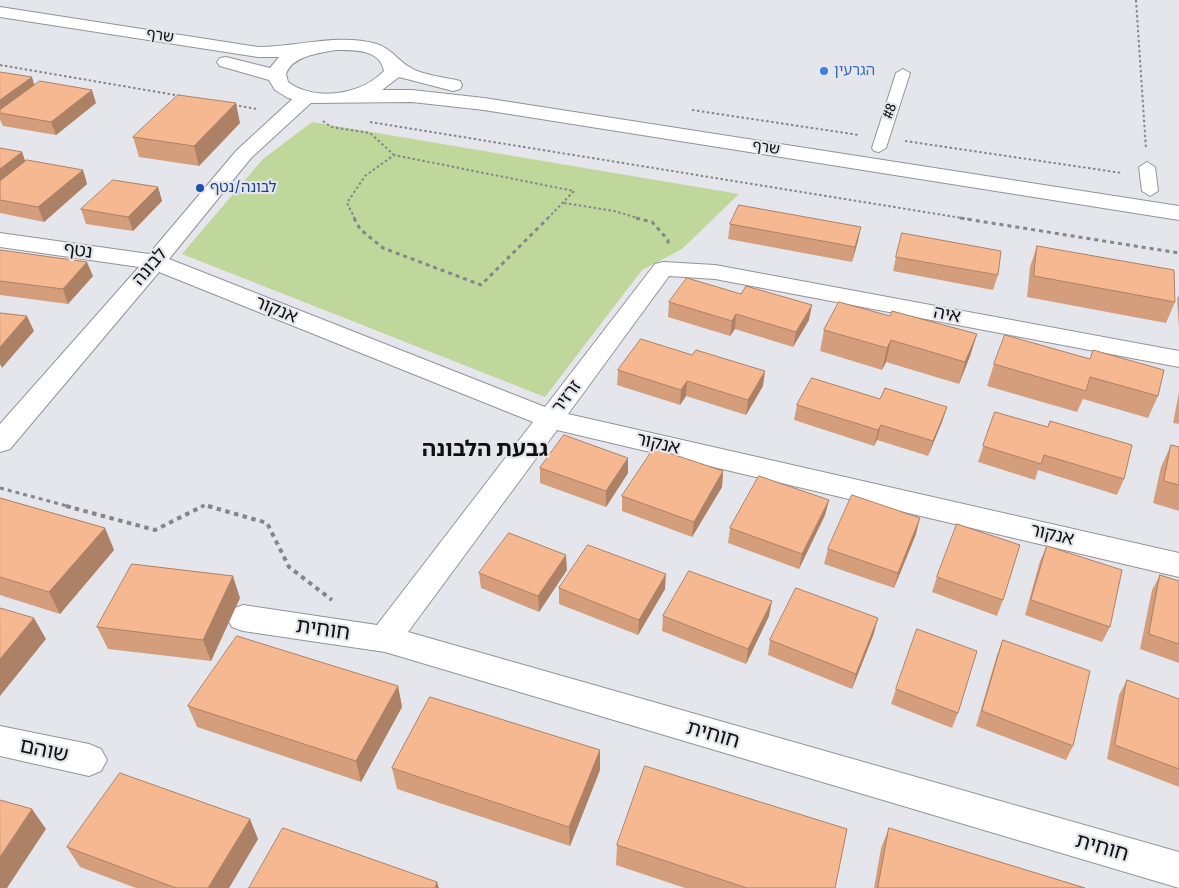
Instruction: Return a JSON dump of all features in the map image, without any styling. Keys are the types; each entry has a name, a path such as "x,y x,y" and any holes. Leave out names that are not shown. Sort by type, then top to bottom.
{"street":[{"name":"שרף","path":"0,12 258,52 284,52 353,45 368,47 389,58 393,64 406,73 459,86 1149,178 1179,195"},
{"name":"שרף","path":"0,25 219,60 255,69 277,78 282,87 306,97"},
{"path":"277,78 277,72 282,64 291,57 319,47"},
{"path":"306,97 352,96 366,92 384,83 393,72 393,64"},
{"name":"שרף","path":"352,96 412,96 484,104 1179,213"},
{"name":"לבונה","path":"0,442 156,262 244,154 306,97"},
{"name":"נטף","path":"0,240 156,262"},
{"name":"אנקור","path":"156,262 550,419 1179,565"},
{"name":"איה","path":"663,269 715,272 1179,359"},
{"name":"זרזיר","path":"385,639 663,269"},
{"name":"חוחית","path":"244,618 385,639 1179,870"},
{"name":"שוהם","path":"0,741 89,760"}],"lane":[{"name":"#8","path":"880,143 903,73"}],"path":[{"path":"686,109 880,143 1149,178 1136,0"},
{"path":"0,65 190,98"},
{"path":"228,104 314,115 331,127 370,133 394,155 574,192 481,285 383,248 360,229 347,203 365,176 394,155"},
{"path":"368,121 1179,253"},
{"path":"564,202 614,211 652,222 668,240 668,251 663,269"},
{"path":"0,488 154,530 205,506 267,522 289,567 337,603"}],"green space":[{"path":"312,122 739,194 682,249 642,270 545,397 182,254 263,159"}],"building":[{"path":"0,72 32,77 0,100"},
{"path":"40,81 92,90 51,122 0,113 0,110"},
{"path":"178,95 236,103 194,146 133,137"},
{"path":"0,148 22,152 0,169"},
{"path":"27,160 83,170 38,207 0,200 0,181"},
{"path":"113,180 158,187 128,217 81,209"},
{"path":"739,205 861,227 855,247 730,224"},
{"path":"902,233 1001,251 998,275 896,257"},
{"path":"1037,246 1174,270 1175,302 1034,276"},
{"path":"0,250 87,262 63,289 0,281"},
{"path":"687,278 741,294 746,286 812,305 796,332 736,314 732,321 669,302"},
{"path":"839,302 890,316 892,311 977,334 965,362 891,340 887,348 824,330"},
{"path":"0,313 27,316 0,347"},
{"path":"1005,335 1090,359 1093,350 1164,370 1158,396 1090,377 1086,391 994,364"},
{"path":"641,339 692,355 696,350 765,371 748,400 687,381 681,390 618,370"},
{"path":"812,378 880,399 885,388 947,407 933,441 881,425 878,430 797,405"},
{"path":"995,412 1048,427 1050,421 1132,445 1124,479 1044,455 1041,464 983,446"},
{"path":"564,435 628,458 606,491 540,468"},
{"path":"1171,445 1179,447 1179,485 1164,481"},
{"path":"654,448 723,471 694,522 622,496"},
{"path":"759,476 829,500 802,554 730,528"},
{"path":"852,495 920,518 898,573 828,549"},
{"path":"0,498 105,528 49,592 0,577"},
{"path":"957,524 1020,545 1003,600 937,577"},
{"path":"509,533 566,555 538,596 479,573"},
{"path":"588,545 666,574 639,620 559,588"},
{"path":"1047,546 1122,570 1110,627 1031,600"},
{"path":"132,564 233,576 203,640 97,627"},
{"path":"689,571 772,601 748,649 663,616"},
{"path":"1160,575 1179,581 1179,644 1149,634"},
{"path":"796,588 878,618 856,674 770,640"},
{"path":"0,608 34,618 0,659"},
{"path":"917,629 977,651 958,713 896,689"},
{"path":"237,636 398,686 356,761 188,706"},
{"path":"1003,640 1090,671 1073,746 982,711"},
{"path":"1127,680 1179,699 1179,769 1115,745"},
{"path":"430,697 600,750 569,827 392,768"},
{"path":"645,766 847,829 835,888 747,888 617,845"},
{"path":"120,773 250,819 208,888 176,888 67,847"},
{"path":"0,800 32,809 0,857"},
{"path":"283,828 437,882 435,888 249,888"},
{"path":"889,828 1085,888 878,888"}],"place":[{"name":"הגרעין","path":"824,71"},
{"name":"לבונה/נטף","path":"200,188"}],"district":[{"name":"גבעת הלבונה","path":"485,450"}]}
